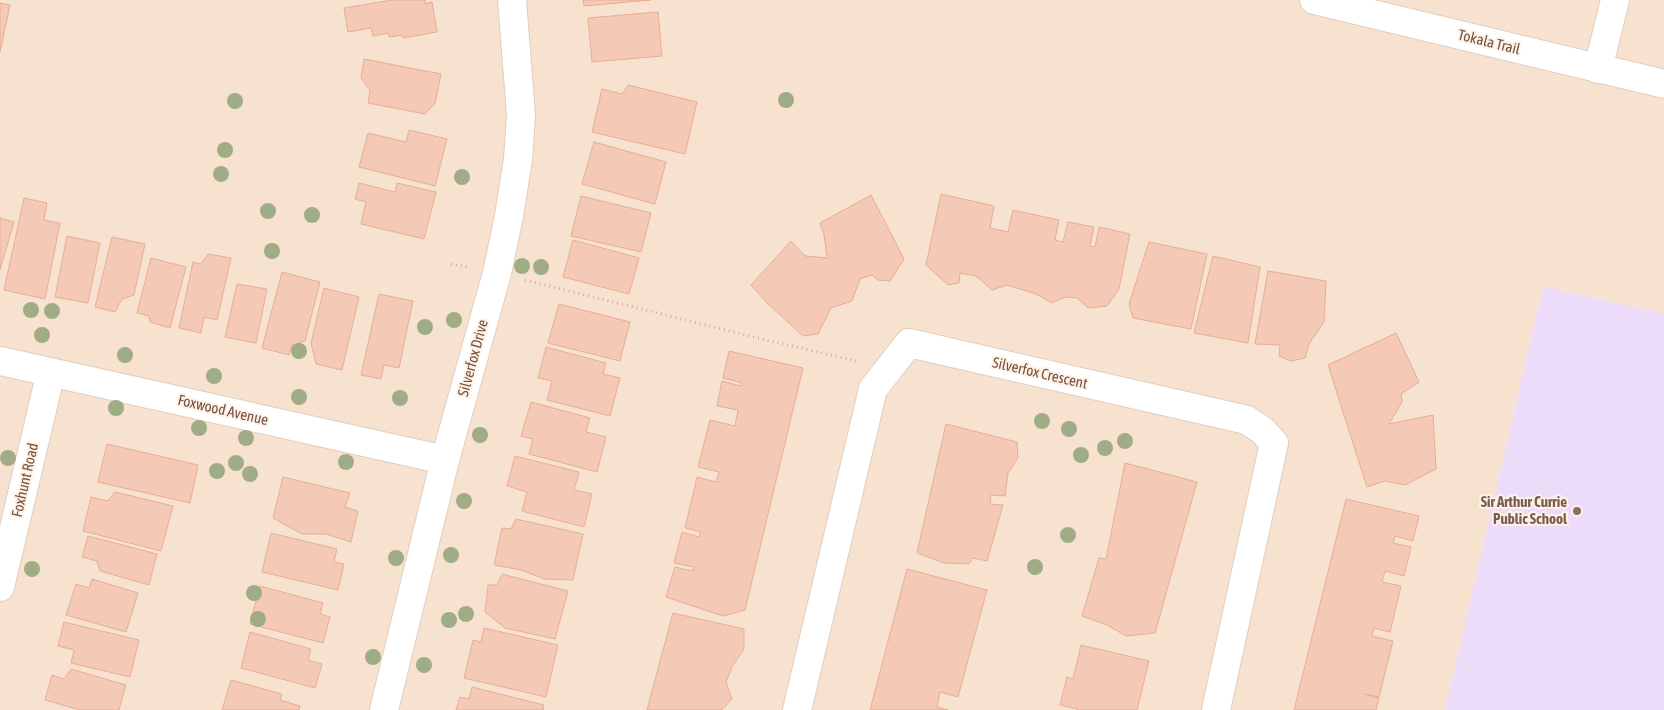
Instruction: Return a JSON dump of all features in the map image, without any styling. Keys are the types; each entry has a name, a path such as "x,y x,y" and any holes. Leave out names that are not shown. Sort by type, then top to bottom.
{"street":[{"name":"Silverfox Drive","path":"384,710 445,460 497,273 509,216 518,158 521,115 512,0"},
{"name":"Tokala Trail","path":"1314,0 1664,84"},
{"path":"1598,69 1615,0"},
{"name":"Silverfox Crescent","path":"797,710 872,389 909,343 1247,420 1263,431 1274,442 1216,710"},
{"name":"Foxwood Avenue","path":"0,360 445,460"},
{"name":"Foxhunt Road","path":"0,587 51,372"}],"path":[{"path":"452,264 497,273 888,369"}],"shaded area":[{"path":"0,0 1664,0 1664,313 1543,287 1445,710 0,710"},
{"name":"Sir Arthur Currie Public School","path":"1543,287 1664,313 1664,710 1445,710"}],"building":[{"path":"392,0 425,0 425,4 432,2 437,32 403,38 402,35 389,37 389,33 373,36 371,28 348,32 344,8"},
{"path":"583,0 651,0 584,6"},
{"path":"0,3 10,5 0,52"},
{"path":"658,12 662,56 592,62 588,18"},
{"path":"364,59 441,74 435,103 425,114 368,103 370,90 361,78"},
{"path":"628,85 697,102 685,154 592,132 602,89 622,94"},
{"path":"409,130 447,139 435,186 359,167 368,133 406,142"},
{"path":"594,142 666,162 655,204 582,184"},
{"path":"359,183 395,192 397,183 436,192 424,239 361,224 366,202 355,199"},
{"path":"941,194 994,206 990,228 1008,232 1013,210 1059,220 1055,240 1063,242 1068,222 1094,227 1090,246 1095,247 1099,227 1130,234 1119,289 1107,306 1088,308 1077,298 1065,297 1052,303 1036,294 1007,285 992,290 976,276 960,273 959,283 948,285 926,265"},
{"path":"871,195 904,259 890,281 878,280 872,275 860,279 852,301 831,308 818,334 803,336 766,302 751,285 791,241 805,256 827,258 824,234 820,223"},
{"path":"581,196 651,213 641,252 571,236"},
{"path":"24,198 47,203 44,220 60,223 45,299 4,290"},
{"path":"0,218 14,222 0,270"},
{"path":"67,236 100,243 88,303 55,297"},
{"path":"112,237 145,244 134,295 122,299 115,312 95,307"},
{"path":"573,240 639,258 629,294 563,277"},
{"path":"1149,242 1207,254 1191,329 1133,318 1129,304"},
{"path":"208,254 231,258 217,320 204,317 201,333 179,328 193,262 201,264"},
{"path":"1213,256 1260,267 1248,343 1194,333"},
{"path":"151,258 186,267 170,328 150,322 149,316 137,313"},
{"path":"1268,271 1326,281 1324,322 1309,344 1305,358 1291,361 1279,356 1280,345 1255,344"},
{"path":"282,272 320,282 305,341 292,345 289,355 262,348"},
{"path":"237,284 267,289 256,343 225,337"},
{"path":"324,288 359,297 342,370 316,364 311,343"},
{"path":"379,294 413,301 399,368 384,365 381,379 361,375"},
{"path":"559,304 630,322 620,361 548,343"},
{"path":"1396,333 1419,382 1401,394 1402,402 1389,424 1433,415 1436,469 1405,485 1385,481 1367,487 1328,365"},
{"path":"546,347 606,363 603,374 620,378 610,416 547,400 552,381 538,378"},
{"path":"729,351 803,368 745,610 723,616 666,597 675,567 692,571 694,567 674,563 682,532 699,537 701,532 685,528 697,477 716,482 719,472 698,467 710,420 735,426 738,410 717,406 722,381 741,386 742,383 723,378"},
{"path":"531,402 590,418 586,432 606,437 597,472 529,454 533,439 521,436"},
{"path":"946,424 1017,442 1018,458 1008,473 1005,496 991,495 990,504 1003,505 987,561 973,558 969,564 944,563 917,553"},
{"path":"107,444 198,465 190,503 98,482"},
{"path":"515,456 579,472 574,490 592,494 584,527 522,511 527,492 507,486"},
{"path":"1125,463 1197,482 1155,633 1126,636 1107,625 1082,616 1099,558 1106,559"},
{"path":"283,477 350,493 345,507 358,511 351,542 326,534 302,534 273,518"},
{"path":"115,492 173,506 161,551 83,531 91,497 108,501"},
{"path":"1346,499 1419,516 1413,541 1395,536 1393,543 1411,547 1404,576 1385,571 1382,582 1401,586 1390,632 1374,628 1372,636 1393,641 1379,697 1364,694 1379,698 1376,710 1294,710"},
{"path":"516,519 583,534 573,580 545,579 521,570 494,565 502,528 511,529"},
{"path":"271,533 337,549 334,562 344,564 338,590 262,572"},
{"path":"88,536 157,554 149,585 100,571 97,561 82,557"},
{"path":"907,569 987,590 958,697 940,692 937,707 948,710 870,710"},
{"path":"502,574 568,591 555,639 505,628 485,612 488,585 497,585"},
{"path":"92,579 138,593 126,632 66,615 76,584 89,588"},
{"path":"260,586 323,603 320,614 330,617 323,643 250,624"},
{"path":"673,613 744,629 744,649 732,667 726,682 732,699 722,710 647,710"},
{"path":"64,622 139,640 130,677 71,663 74,650 58,646"},
{"path":"484,628 558,645 546,697 464,678 473,640 481,642"},
{"path":"250,632 311,649 308,660 322,664 315,688 241,668"},
{"path":"1081,645 1149,661 1137,710 1077,710 1060,705 1067,677 1073,679"},
{"path":"71,669 126,685 119,710 80,710 45,700 52,675 64,679"},
{"path":"231,680 282,694 280,700 300,706 299,710 222,710"},
{"path":"472,687 544,705 543,710 456,710 460,697 469,699"}],"place":[{"name":"Sir Arthur Currie Public School","path":"1577,511"}]}
